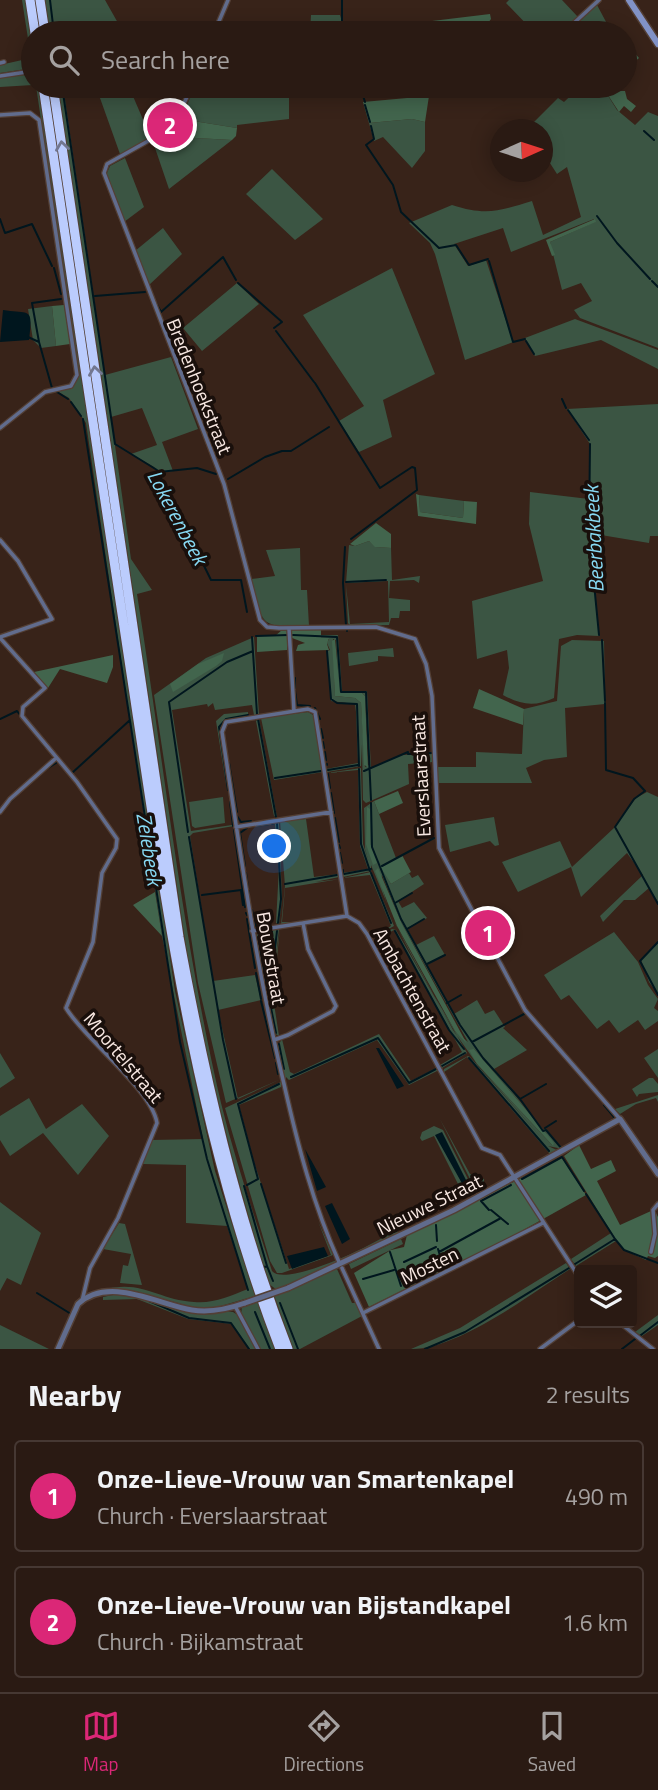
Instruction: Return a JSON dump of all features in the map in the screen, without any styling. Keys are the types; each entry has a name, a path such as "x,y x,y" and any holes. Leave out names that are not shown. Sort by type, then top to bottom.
{"highway":[{"path":"30,0 33,21"},
{"path":"40,0 43,21"},
{"path":"45,98 171,942 211,1133 237,1225 280,1349"},
{"path":"55,98 173,898 196,1030 227,1165 288,1349"}],"main road":[{"path":"629,0 658,44"}],"street":[{"path":"219,21 228,0"},
{"path":"576,21 599,0"},
{"path":"0,76 21,72"},
{"name":"Bredenhoekstraat","path":"186,98 173,127 105,166 105,178 224,484 260,620"},
{"path":"0,115 30,113 39,120 77,375 71,386 45,392 0,428"},
{"path":"0,540 18,561 52,619 0,637"},
{"name":"Everslaarstraat","path":"260,620 267,626 289,628 376,627 415,639 426,664 432,696 439,848 525,1010 620,1119 658,1174"},
{"path":"252,931 347,916 316,714 310,709 295,711 289,628"},
{"name":"Moortelstraat","path":"0,637 45,687 45,692 21,712 55,759 100,813 118,843 102,873 93,942 66,1008 133,1085 154,1113 156,1123 118,1218 90,1268 82,1301"},
{"name":"Bouwstraat","path":"295,711 228,721 223,725 252,931 273,1040 303,1167 320,1220 339,1262"},
{"path":"0,812 10,799 55,759"},
{"path":"236,827 331,812"},
{"name":"Ambachtenstraat","path":"347,916 364,928 482,1148 500,1155 574,1270"},
{"path":"273,1040 333,1011 336,1006 307,949 303,923"},
{"name":"Nieuwe Straat","path":"82,1301 108,1293 132,1292 192,1310 212,1311 245,1303 340,1266 515,1179 620,1119"},
{"path":"651,1252 655,1233 653,1210 658,1204"},
{"name":"Mosten","path":"363,1313 543,1223"},
{"path":"342,1268 379,1349"},
{"path":"58,1349 82,1301"},
{"path":"235,1306 258,1349"},
{"path":"540,1349 574,1324"},
{"path":"626,1328 653,1349"}],"green space":[{"path":"22,0 27,0 30,21 25,21"},
{"path":"45,0 105,0 117,21 48,21"},
{"path":"509,0 562,0 578,17 574,21 523,21 506,3"},
{"path":"597,5 606,21 579,21"},
{"path":"490,14 491,19 490,21 432,21"},
{"path":"311,15 340,15 342,21 311,21"},
{"path":"21,60 21,70 0,73 0,65"},
{"path":"21,75 21,86 0,87 0,78"},
{"path":"38,98 42,98 175,991 215,1171 255,1296 214,1308 192,1307 135,1291 102,1290 116,1287 139,1288 181,1300 208,1302 248,1289 227,1226 186,1223 186,1165 143,1164 151,1140 203,1139 162,936 86,423 69,398 57,391 73,386 79,376"},
{"path":"60,98 65,98 105,375 171,357 198,429 162,442 173,471 158,473 154,467 131,454 157,445 142,408 111,417 131,559 152,590 137,594 195,977 221,1103 239,1166 272,1271 281,1275 313,1269 371,1244 395,1230 400,1233 311,1277 277,1290 269,1284 235,1168 190,974"},
{"path":"100,98 134,98 151,138 120,154"},
{"path":"190,98 289,98 289,119 237,125 237,128 181,119"},
{"path":"429,98 425,122 412,119 369,123 363,102"},
{"path":"558,98 564,102 568,98 610,98 617,110 635,125 648,112 658,116 658,348 580,318 574,310 592,301 581,283 562,290 550,242 595,222 594,219 511,252 503,228 454,244 468,266 486,260 513,342 465,360 435,254 430,243 409,223 452,205 492,211 532,201 543,235 581,217 567,167 557,174 553,168 553,119 537,119"},
{"path":"610,98 627,98 636,106 631,112 624,106 619,112"},
{"path":"181,119 237,128 236,136 232,140 177,137 170,132"},
{"path":"412,119 425,122 425,151 412,168 383,137 374,141 369,123"},
{"path":"170,132 178,137 232,140 169,189 153,142"},
{"path":"125,158 144,207 124,222 106,175 110,166"},
{"path":"272,169 323,219 295,240 246,194"},
{"path":"595,219 596,222 550,242 555,255 552,256 546,240"},
{"path":"163,228 182,254 148,286 135,251"},
{"path":"392,268 435,374 383,400 392,437 359,452 339,421 364,406 303,315"},
{"path":"237,283 259,304 202,351 183,328"},
{"path":"64,305 70,344 56,346 52,306"},
{"path":"52,306 56,346 41,348 33,340 28,309"},
{"path":"575,319 658,350 658,369 601,340 535,356 525,338"},
{"path":"658,404 658,536 650,536 649,543 589,533 599,636 577,635 559,639 554,698 528,704 503,695 509,668 507,650 477,659 472,601 543,581 529,524 530,492 589,499 590,444 567,409"},
{"path":"416,494 419,495 420,512 463,518 464,501 477,502 476,524 418,516"},
{"path":"419,495 464,501 463,518 420,512"},
{"path":"376,523 391,534 391,548 375,547 369,541 355,546 350,544"},
{"path":"369,541 376,547 391,548 392,580 420,576 419,583 414,580 390,581 389,598 410,600 410,611 400,611 399,618 391,618 389,625 350,626 346,585 350,624 389,622 388,581 346,583 349,545 355,546"},
{"path":"300,548 301,590 307,590 309,626 272,624 266,621 258,607 251,579 275,576 266,550"},
{"path":"282,630 321,630 321,638 329,638 329,650 296,651 298,645 305,643 287,636 287,650 257,652 257,636 275,636"},
{"path":"321,635 338,635 342,691 367,691 371,768 401,755 433,754 433,762 408,764 409,784 366,803 363,800 362,744 361,766 327,772 326,769 358,763 356,712 355,704 331,701 327,651 330,650 327,643 329,639 320,638","holes":["333,639 336,640 339,692 362,693 365,696 369,765 365,767 361,703 355,698 335,696"]},
{"path":"254,637 259,715 254,715 252,705 215,710 213,703 208,707 207,704 172,710 191,831 232,825 231,801 234,826 193,833 190,836 213,981 255,975 261,1000 218,1010 238,1098 226,1103 198,983 154,695 206,658"},
{"path":"335,639 340,692 362,693 365,696 368,767 364,765 361,703 355,698 335,696 332,641"},
{"path":"572,640 604,641 605,704 565,708 567,757 544,760 526,768 532,783 438,783 437,767 476,767 476,752 522,754 524,709 557,701 561,646"},
{"path":"393,648 394,657 378,656 378,661 349,666 348,653"},
{"path":"224,653 222,661 216,666 173,692 170,684 198,664"},
{"path":"113,655 113,667 107,683 60,669 48,688 34,672"},
{"path":"479,689 524,709 523,725 473,708"},
{"path":"248,712 248,716 227,720 220,728 227,790 216,721 224,714"},
{"path":"308,712 313,715 323,772 274,780 261,718"},
{"path":"259,719 277,817 274,816 256,721"},
{"path":"361,768 363,844 369,862 365,849 364,808 374,801 396,858 381,866 391,884 409,873 412,878 418,875 424,884 398,901 402,908 414,902 427,918 407,928 416,945 434,936 445,955 427,965 454,1014 477,1000 485,1014 494,1010 505,1027 503,1028 527,1050 494,1069 537,1122 474,1049 477,1064 453,1030 432,992 455,1031 468,1042 402,924 382,875 382,888 388,905 371,865 371,871 343,877 342,873 368,869 360,846 358,770 327,773"},
{"path":"398,791 403,803 379,814 374,801"},
{"path":"647,792 658,797 658,902 649,888 635,900 624,900 603,922 600,916 643,875 627,853 581,897 571,867 518,892 502,862 560,841 572,867 614,828 636,798"},
{"path":"223,797 225,823 195,828 192,826 189,802"},
{"path":"367,807 370,809 370,844 377,863 373,865 366,844"},
{"path":"494,817 499,845 495,846 490,841 450,852 445,825"},
{"path":"306,819 314,877 339,874 339,877 315,882 340,879 285,888 282,922 292,922 281,925 285,886 280,821"},
{"path":"279,823 282,899 279,924 276,923 279,867 275,824"},
{"path":"402,855 411,872 391,884 380,866"},
{"path":"378,868 402,924 467,1044 455,1031 397,926 375,871"},
{"path":"371,872 394,926 372,938 391,926 370,875 343,878"},
{"path":"155,892 162,936 133,905"},
{"path":"280,928 273,997 279,1036 274,1033 255,937 261,931 279,929 272,989"},
{"path":"392,929 396,930 467,1053 442,1068 440,1065 462,1052 394,930 373,941"},
{"path":"614,932 638,962 648,985 658,999 654,1008 658,1011 658,1021 645,1030 638,1020 619,1033 609,1020 597,1029 569,995 561,1000 544,975"},
{"path":"658,943 658,994 649,982 641,960"},
{"path":"379,1034 411,1081 436,1068 439,1070 409,1085 377,1040 289,1080 286,1077 285,1081 277,1047 282,1039 290,1072 294,1074"},
{"path":"474,1049 546,1133 554,1143 553,1146 477,1064 469,1050"},
{"path":"658,1049 658,1078 644,1058"},
{"path":"0,1053 15,1078 0,1088"},
{"path":"468,1056 470,1057 545,1142 477,1064 553,1146 543,1130 546,1129 563,1149 548,1146 559,1151 550,1154 467,1057 444,1072 444,1069"},
{"path":"653,1078 658,1084 658,1092 639,1094 637,1097 632,1089"},
{"path":"281,1082 281,1087 239,1105 254,1162 289,1269 331,1255 318,1221 333,1255 277,1273 270,1261 225,1108"},
{"path":"658,1095 658,1102 656,1098 636,1104 620,1114 615,1109"},
{"path":"29,1098 46,1129 82,1104 109,1136 78,1175 43,1133 10,1156 0,1140 0,1116"},
{"path":"440,1119 470,1174 484,1179 484,1185 478,1187 472,1183"},
{"path":"434,1126 443,1130 470,1183 469,1192 458,1197 453,1192 460,1188 434,1136 422,1141 420,1138 422,1132"},
{"path":"579,1145 591,1169 611,1160 616,1171 597,1181 620,1225 651,1211 658,1203 655,1211 658,1217 658,1256 648,1256 646,1260 626,1251 618,1243 564,1156"},
{"path":"562,1158 586,1195 518,1233 369,1307 354,1273 391,1250 404,1247 407,1235"},
{"path":"0,1202 41,1233 21,1285 7,1278 0,1291"},
{"path":"119,1223 125,1224 142,1285 120,1283 123,1265 128,1266 131,1254 103,1249"},
{"path":"611,1233 616,1241 578,1265 571,1259"},
{"path":"401,1239 403,1244 351,1269 349,1264"},
{"path":"566,1263 570,1269 472,1331 430,1347 411,1349 460,1328"},
{"path":"337,1269 352,1303 356,1303 362,1316 300,1349 293,1349 274,1295"},
{"path":"118,1294 178,1307 233,1312 239,1316 257,1349 250,1349 232,1324 188,1319 137,1299 103,1300 103,1297"},
{"path":"257,1300 275,1349 259,1349 241,1315 242,1306"},
{"path":"658,1315 658,1325 642,1336 635,1332"},
{"path":"0,1325 49,1349 0,1349"}],"water":[{"path":"3,310 28,314 31,322 29,340 0,342"},
{"path":"273,931 265,984 257,937 261,932"},
{"path":"376,1048 379,1048 404,1086 397,1089"},
{"path":"442,1132 468,1184 464,1187 435,1135"},
{"path":"305,1149 326,1187 317,1191"},
{"path":"332,1203 350,1239 342,1244 325,1206"},
{"path":"324,1247 328,1256 292,1269 287,1256"}],"waterway":[{"path":"50,0 53,21"},
{"name":"Beerbakbeek","path":"342,0 342,21"},
{"name":"Lokerenbeek","path":"64,98 115,444 157,470 211,580 241,580 247,612"},
{"name":"Beerbakbeek","path":"364,98 365,102"},
{"name":"Beerbakbeek","path":"365,105 370,122"},
{"name":"Beerbakbeek","path":"371,126 374,139 366,145 393,185 401,212 439,248 456,245 469,265 488,259"},
{"path":"644,131 654,140"},
{"path":"597,216 650,279"},
{"name":"Zelebeek","path":"0,219 5,233 32,224 52,266"},
{"name":"Lokerenbeek","path":"155,301 161,312 223,257 236,280"},
{"name":"Beerbakbeek","path":"489,261 513,342 525,339"},
{"name":"Zelebeek","path":"54,268 61,294"},
{"path":"652,281 658,287"},
{"name":"Lokerenbeek","path":"238,283 282,322 274,328"},
{"name":"Lokerenbeek","path":"95,296 145,292"},
{"name":"Zelebeek","path":"39,342 32,303 61,299"},
{"name":"Lokerenbeek","path":"276,331 314,382"},
{"name":"Zelebeek","path":"28,337 39,342 52,388"},
{"name":"Beerbakbeek","path":"526,341 534,354"},
{"name":"Lokerenbeek","path":"315,383 380,488 412,467 415,468 417,490 351,539"},
{"name":"Zelebeek","path":"57,392 68,399"},
{"name":"Beerbakbeek","path":"562,399 566,408"},
{"name":"Zelebeek","path":"71,402 81,416"},
{"name":"Beerbakbeek","path":"568,410 589,440"},
{"name":"Zelebeek","path":"83,419 180,1042 207,1159 248,1290"},
{"path":"228,479 265,457 291,451 329,427"},
{"name":"Beerbakbeek","path":"590,444 589,532 599,635"},
{"path":"159,472 197,468 216,474"},
{"name":"Lokerenbeek","path":"345,547 343,583 346,625"},
{"path":"346,582 386,580"},
{"path":"256,636 288,635"},
{"path":"293,635 337,637 341,692 366,692 371,800"},
{"name":"Lokerenbeek","path":"252,637 257,714"},
{"name":"Beerbakbeek","path":"602,640 605,701"},
{"path":"188,832 169,702 227,662 253,651"},
{"path":"327,651 331,699 337,703 357,704 359,766"},
{"path":"295,678 295,688"},
{"path":"295,691 297,705 310,706"},
{"name":"Beerbakbeek","path":"605,703 606,770 633,778 645,791 634,799 615,827 658,904"},
{"path":"315,708 320,719"},
{"path":"0,719 17,711 45,747"},
{"path":"228,790 219,727 226,719 248,715"},
{"name":"Lokerenbeek","path":"258,719 276,817"},
{"path":"72,773 130,720"},
{"path":"321,729 323,738"},
{"path":"323,742 324,748"},
{"path":"325,752 326,760"},
{"path":"364,771 408,752 432,753"},
{"path":"45,770 56,763"},
{"path":"229,763 237,812"},
{"path":"328,770 358,765"},
{"path":"359,769 361,844 370,871"},
{"path":"275,778 321,771"},
{"path":"328,774 330,788"},
{"path":"331,793 334,813"},
{"path":"9,803 17,795"},
{"path":"230,802 233,826"},
{"path":"371,803 372,847 401,919 460,1025 483,1058 520,1099 543,1131 546,1130 562,1149"},
{"path":"237,816 241,822 251,821"},
{"path":"335,818 339,842"},
{"name":"Lokerenbeek","path":"277,823 281,899 278,923"},
{"path":"264,825 269,824"},
{"path":"257,826 262,825"},
{"path":"249,827 254,826"},
{"path":"245,866 240,833 247,828"},
{"path":"234,830 245,907"},
{"path":"189,837 223,1040 236,1099"},
{"path":"382,866 434,838"},
{"path":"340,853 342,863"},
{"path":"344,874 371,869"},
{"path":"246,873 248,888"},
{"path":"371,873 391,923"},
{"path":"285,884 337,875"},
{"path":"202,895 241,890 243,905"},
{"path":"395,903 412,893"},
{"path":"252,910 256,926 270,925"},
{"path":"247,919 255,968"},
{"path":"407,929 424,919"},
{"name":"Lokerenbeek","path":"276,1033 269,998 277,931"},
{"path":"395,931 449,1030 464,1049"},
{"name":"Beerbakbeek","path":"658,942 640,961 658,995"},
{"path":"427,964 445,955"},
{"path":"256,973 261,999"},
{"path":"447,1003 461,995"},
{"path":"261,1001 275,1058"},
{"path":"472,1042 524,1014"},
{"path":"291,1077 378,1038 409,1083 436,1069"},
{"name":"Lokerenbeek","path":"279,1044 284,1069"},
{"path":"442,1066 465,1053"},
{"path":"469,1058 549,1151"},
{"path":"276,1063 278,1074"},
{"name":"Lokerenbeek","path":"247,1185 258,1179 238,1104 279,1084"},
{"path":"520,1099 546,1084"},
{"path":"604,1105 614,1117 613,1120"},
{"path":"545,1128 556,1121"},
{"path":"522,1179 562,1157 584,1191"},
{"path":"261,1184 286,1263"},
{"path":"489,1210 481,1201 511,1185"},
{"name":"Lokerenbeek","path":"244,1186 267,1266 264,1267"},
{"path":"586,1194 615,1239"},
{"path":"491,1210 508,1224"},
{"path":"439,1252 501,1218"},
{"path":"436,1225 437,1241"},
{"path":"575,1264 615,1239 624,1250 658,1263"},
{"path":"404,1262 436,1247"},
{"path":"438,1249 443,1266"},
{"path":"390,1252 401,1286"},
{"path":"267,1266 273,1281"},
{"path":"425,1349 465,1332 569,1268"},
{"path":"363,1279 394,1270"},
{"path":"37,1293 71,1314"},
{"path":"149,1301 189,1318 231,1323 249,1349"},
{"path":"280,1303 298,1349"},
{"name":"Lokerenbeek","path":"255,1312 270,1349"},
{"path":"641,1335 658,1322"},
{"path":"622,1349 635,1339"}],"place":[{"name":"Onze-Lieve-Vrouw van Bijstandkapel","path":"170,125"},
{"name":"Onze-Lieve-Vrouw van Smartenkapel","path":"488,933"}]}
